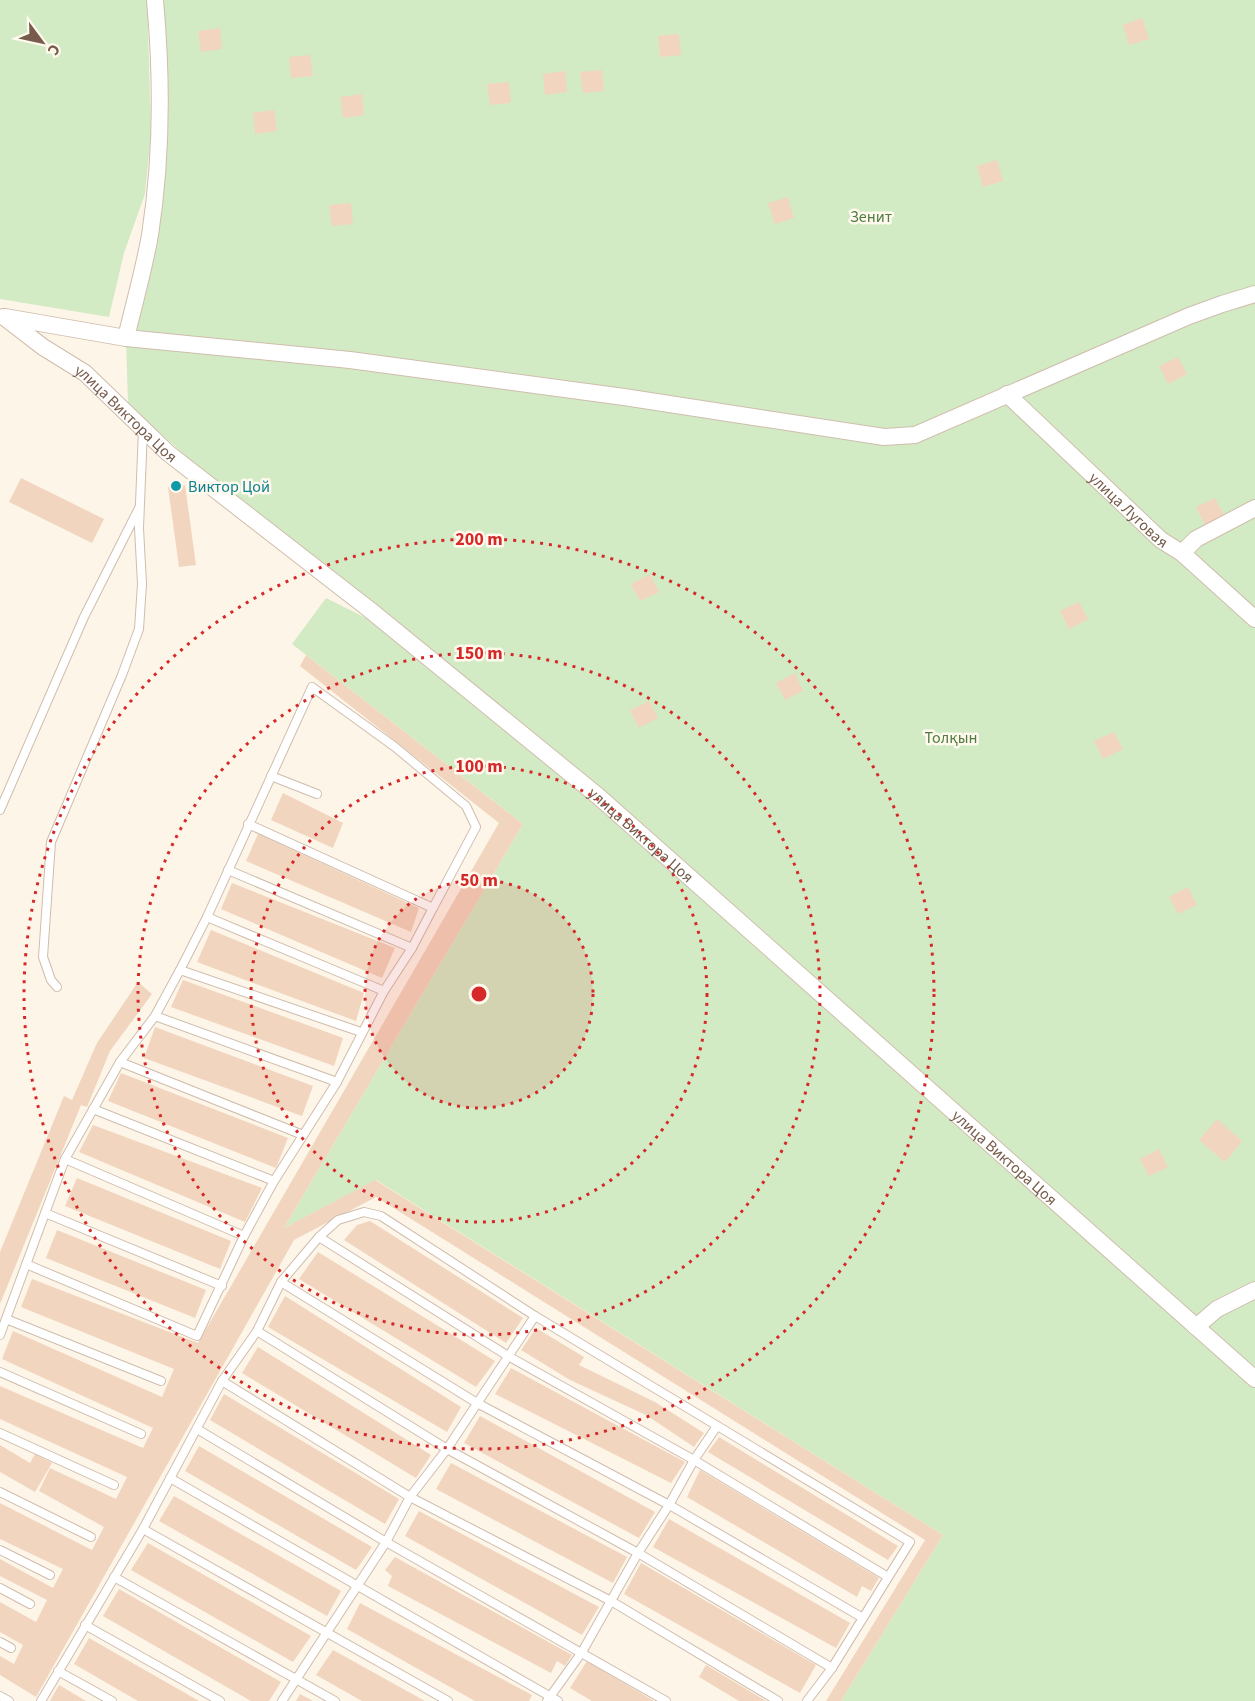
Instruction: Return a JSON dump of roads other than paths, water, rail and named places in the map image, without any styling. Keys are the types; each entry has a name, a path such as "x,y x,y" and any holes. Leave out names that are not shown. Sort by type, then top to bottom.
{"street":[{"path":"126,338 150,235 156,175 160,106 155,0"},
{"path":"2,317 126,338 350,360 624,397 884,437 915,435 1189,316 1255,294"},
{"name":"улица Виктора Цоя","path":"2,317 43,347 86,373 168,453 370,610 598,796 1255,1379"},
{"name":"улица Луговая","path":"1007,394 1161,540 1182,553 1255,619"},
{"path":"1182,553 1196,539 1255,508"},
{"path":"1196,1327 1217,1309 1255,1290"}],"lane":[{"path":"57,987 51,980 43,957 51,842 122,675 139,628 142,584 140,505 143,429"},
{"path":"0,810 84,616 140,505"},
{"path":"0,1335 26,1264 65,1159 120,1062 155,1016 180,970 207,917 312,687 395,747 466,806 476,827 411,948 384,991 337,1082 274,1181 244,1236 197,1336 26,1264"},
{"path":"270,776 317,794"},
{"path":"248,824 433,908"},
{"path":"228,870 411,948"},
{"path":"207,917 384,991"},
{"path":"180,970 362,1032"},
{"path":"155,1016 337,1082"},
{"path":"120,1062 303,1135"},
{"path":"93,1109 274,1181"},
{"path":"65,1159 244,1236"},
{"path":"41,1701 143,1529 222,1382 257,1331 280,1282 319,1237 338,1220 364,1212 381,1216 535,1316 910,1542 832,1668 807,1701"},
{"path":"45,1213 222,1286"},
{"path":"319,1237 508,1356 694,1460 888,1577"},
{"path":"280,1282 477,1403 669,1505 863,1618"},
{"path":"282,1701 386,1542 410,1497 447,1449 535,1316"},
{"path":"6,1319 161,1380"},
{"path":"257,1331 447,1449 638,1553 832,1668"},
{"path":"0,1372 141,1434"},
{"path":"222,1382 410,1497 611,1601 778,1701"},
{"path":"171,1478 552,1700 694,1460 717,1426"},
{"path":"197,1429 386,1542 666,1701"},
{"path":"0,1433 114,1485"},
{"path":"0,1492 91,1537"},
{"path":"143,1529 448,1701"},
{"path":"0,1550 50,1575"},
{"path":"114,1577 335,1701"},
{"path":"0,1588 30,1604"},
{"path":"85,1625 220,1701"},
{"path":"0,1642 10,1648"},
{"path":"58,1671 112,1701"},
{"path":"0,1696 9,1701"}],"place":[{"name":"Виктор Цой","path":"176,486"}],"park label":[{"name":"Зенит","path":"871,216"},
{"name":"Толқын","path":"951,737"}]}
